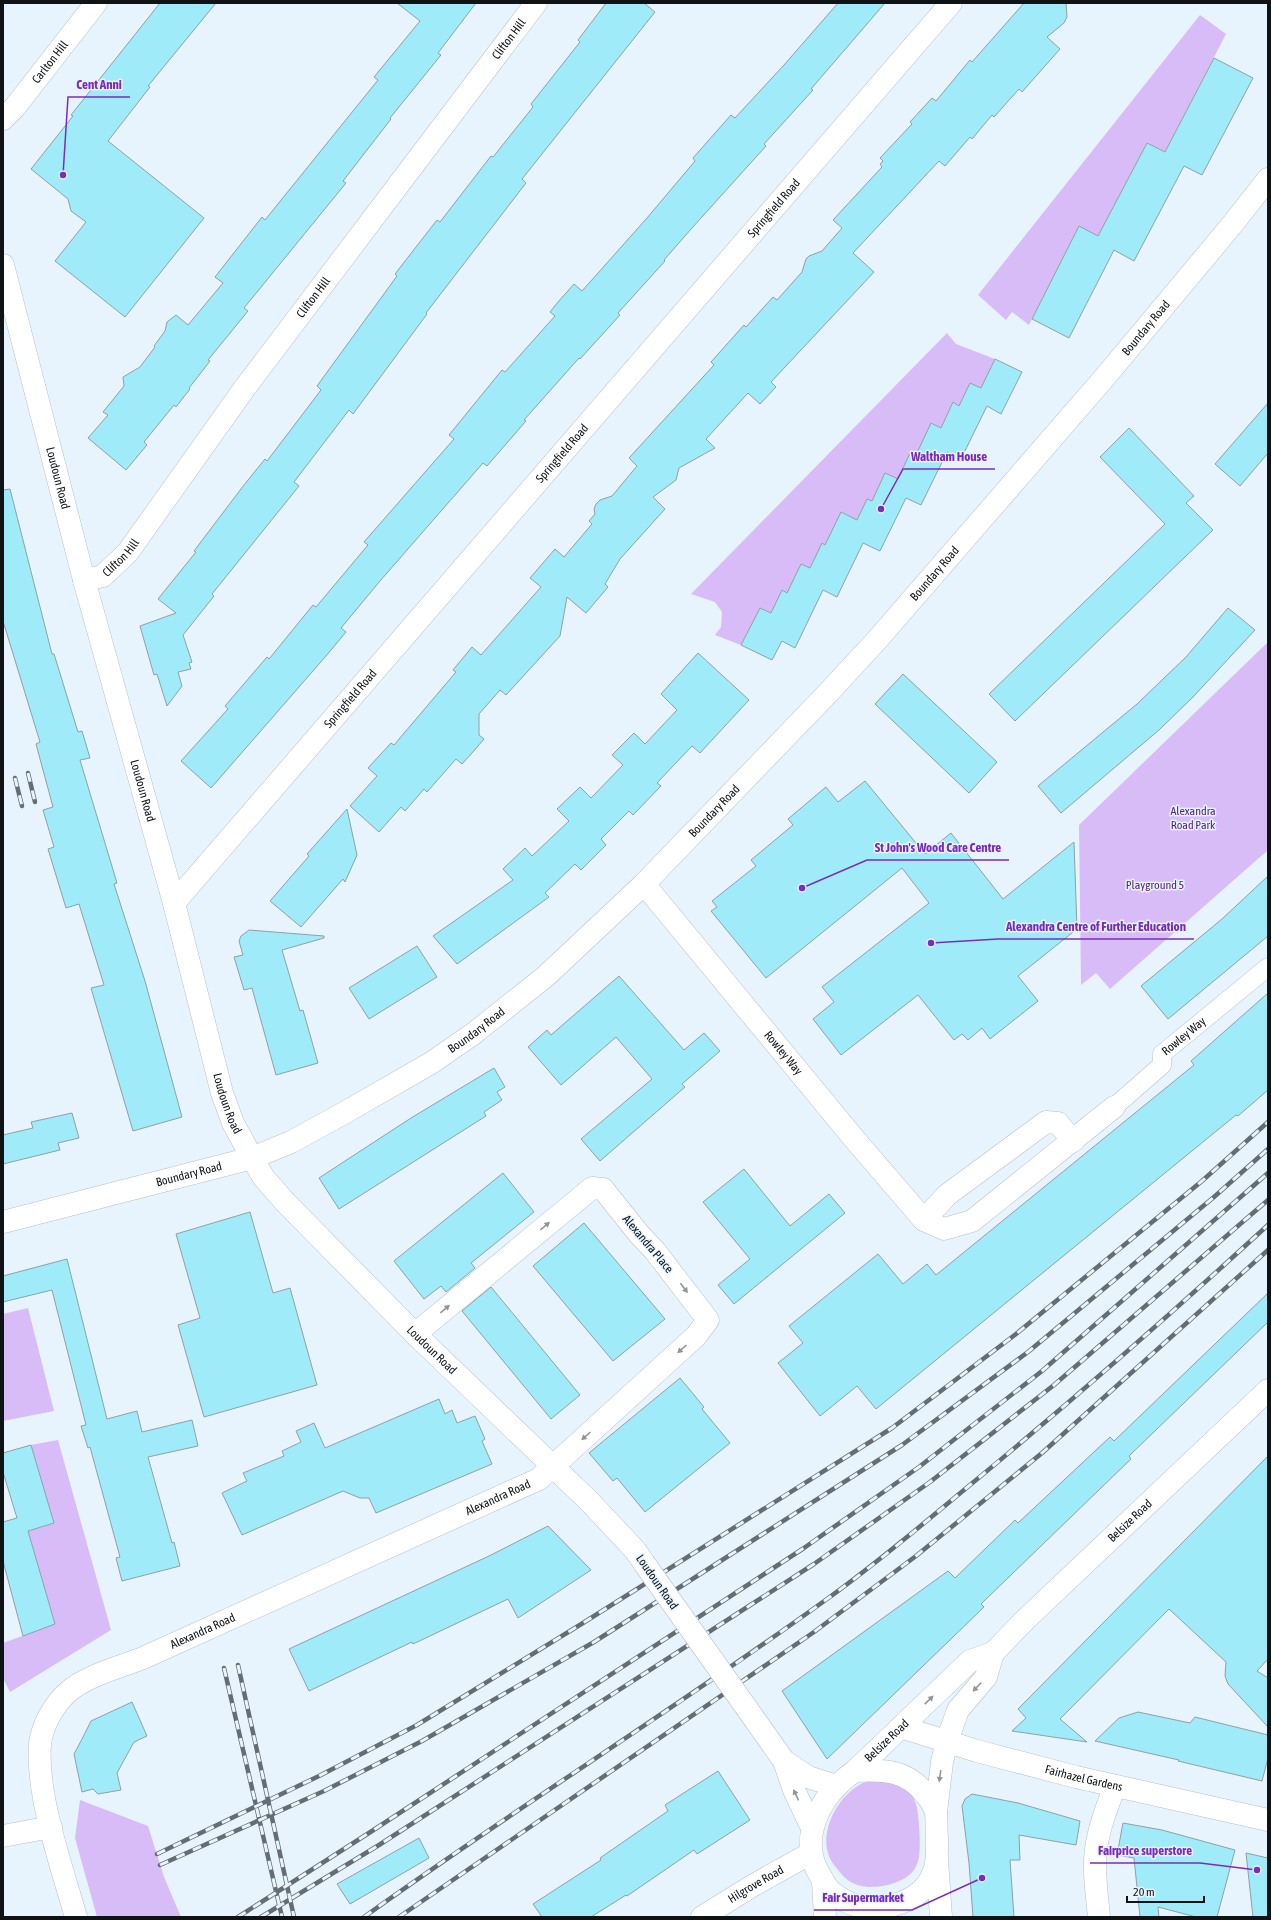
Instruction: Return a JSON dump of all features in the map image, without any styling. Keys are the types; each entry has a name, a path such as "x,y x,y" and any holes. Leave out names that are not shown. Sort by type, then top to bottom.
{"street":[{"name":"Carlton Hill","path":"3,119 15,106 96,3"},
{"name":"Clifton Hill","path":"84,580 103,576 128,552 244,389 536,3"},
{"name":"Springfield Road","path":"174,904 951,3"},
{"name":"Boundary Road","path":"3,1222 252,1158 290,1142 431,1064 473,1034 546,976 644,884 877,640 1104,377 1231,226 1268,179"},
{"name":"Loudoun Road","path":"3,265 84,580 174,904 222,1093 233,1124 264,1178 285,1202 415,1334 552,1468 589,1501 635,1550 784,1761 794,1790 812,1828"},
{"name":"Rowley Way","path":"644,884 851,1135 924,1220 944,1229 972,1221 1073,1141 1162,1065 1162,1054 1268,967"},
{"path":"924,1220 947,1195 1046,1122 1058,1123 1073,1141"},
{"name":"Alexandra Place","path":"415,1334 592,1188 603,1189 639,1234 656,1250 708,1320 696,1336 552,1468"},
{"name":"Belsize Road","path":"855,1771 970,1661 993,1653 1268,1390"},
{"name":"Alexandra Road","path":"76,1917 51,1827 40,1773 40,1743 54,1707 69,1691 86,1681 150,1654 521,1488 539,1479 552,1468"},
{"name":"Belsize Road","path":"936,1812 940,1774 947,1741 958,1710 986,1678 993,1653"},
{"name":"Fairhazel Gardens","path":"901,1727 977,1751 1114,1786 1268,1820"},
{"name":"Loudoun Road","path":"784,1761 808,1777 836,1786"},
{"path":"937,1860 932,1877 921,1890 907,1900 883,1912 858,1906 831,1892 815,1869 810,1841 812,1828 821,1806 836,1786 855,1771 879,1770 903,1776 923,1791 936,1812 937,1860 941,1917"},
{"path":"1099,1917 1095,1869 1096,1849 1103,1818 1114,1786"},
{"path":"3,1836 51,1827"},
{"name":"Hilgrove Road","path":"702,1917 752,1886 811,1853"},
{"path":"823,1881 825,1917"}],"green space":[{"path":"1200,15 1226,34 1165,152 1147,143 1098,236 1079,227 1029,325 1012,312 1006,320 978,295"},
{"path":"947,333 956,344 995,359 981,388 970,383 959,406 953,403 941,428 932,423 916,455 910,453 898,479 885,473 872,501 867,499 857,520 842,512 825,545 810,568 801,564 787,593 782,591 771,613 760,608 741,645 715,635 721,627 722,612 715,602 691,594"},
{"name":"Alexandra Road Park","path":"1268,642 1268,850 1110,989 1096,973 1081,985 1079,825"},
{"path":"28,1308 54,1411 3,1421 3,1314"},
{"path":"58,1440 111,1630 10,1692 3,1678 3,1643 55,1624 28,1531 54,1523 31,1445"},
{"path":"877,1780 899,1785 908,1790 911,1794 916,1804 918,1815 920,1852 914,1870 902,1880 878,1887 869,1887 852,1883 835,1866 829,1856 827,1833 835,1810 850,1791 865,1782"},
{"path":"80,1800 148,1826 164,1877 181,1917 97,1917 75,1838"}],"building":[{"path":"160,3 216,3 148,86 150,87 108,141 204,218 125,317 55,261 86,222 71,211 68,199 31,169 73,116 71,115"},
{"path":"397,3 476,3 438,53 441,55 390,118 391,119 343,181 346,183 244,308 248,311 208,360 210,361 176,407 174,405 144,442 147,445 126,470 88,438 108,415 103,412 124,386 123,377 140,367 165,331 167,322 176,315 188,325 223,283 215,277 262,217 265,220 378,80 374,77 420,21"},
{"path":"606,3 644,3 655,12 522,179 526,183 426,313 427,314 353,414 349,410 294,482 299,486 212,594 214,596 183,635 192,662 189,663 191,669 178,672 182,686 167,706 157,674 154,675 140,626 176,613 158,599 196,552 194,551 244,485 265,459 267,461 321,390 317,386 397,276 395,274 437,220 440,222 491,156 493,157 533,107 531,104 580,42 578,40"},
{"path":"838,3 885,3 811,89 813,90 764,144 766,146 618,313 620,315 580,359 579,358 524,420 526,421 487,466 483,463 380,581 341,628 346,632 211,788 181,761 228,709 225,706 267,657 269,659 313,605 316,607 368,545 364,542 454,439 449,435 502,370 505,372 555,316 550,312 558,302 574,284 582,291 647,218 695,161 693,158 731,115 735,118"},
{"path":"1024,3 1066,3 1067,17 1064,23 1047,37 1060,49 1022,92 1019,89 994,117 992,115 972,139 970,137 945,166 939,161 853,253 874,272 771,382 776,387 760,404 748,393 706,439 715,448 679,468 676,480 653,497 665,509 620,559 605,584 608,587 586,613 567,597 560,636 506,695 500,690 479,714 479,735 484,739 472,753 462,764 456,759 427,792 424,789 405,811 401,807 379,832 350,806 377,776 368,768 391,743 394,745 456,672 453,670 472,647 481,655 541,587 530,578 555,549 564,557 592,524 589,521 595,514 594,509 596,504 600,500 612,496 637,466 629,458 714,365 711,362 744,325 746,327 773,297 777,300 802,272 806,259 809,256 822,251 842,228 833,220 882,167 880,164 883,161 880,158 912,124 910,122 932,98 936,101 970,60 972,62"},
{"path":"1214,58 1253,78 1202,175 1184,166 1134,261 1114,250 1069,338 1032,319 1079,226 1098,236 1147,143 1165,152"},
{"path":"995,359 1022,372 1001,414 987,406 961,459 947,452 921,505 906,498 880,551 863,543 837,597 823,590 795,648 782,641 772,660 741,645 760,608 771,613 782,590 787,593 801,564 810,568 822,543 825,545 841,512 857,520 867,499 872,501 885,473 898,479 910,453 916,455 931,423 941,428 953,402 959,406 970,383 981,388"},
{"path":"1268,403 1268,453 1240,486 1215,464"},
{"path":"1129,428 1194,496 1186,503 1213,530 1015,721 989,694 1165,524 1100,457"},
{"path":"10,489 52,654 54,654 78,732 82,731 90,758 80,760 117,883 114,884 145,981 182,1117 133,1131 91,988 104,985 79,904 66,908 48,849 54,847 43,810 53,807 36,744 40,742 3,621 3,490"},
{"path":"1228,608 1255,630 1193,697 1159,730 1061,813 1038,786 1137,704 1186,657"},
{"path":"698,653 749,700 700,753 692,746 657,783 661,786 633,815 629,811 601,839 606,845 581,870 575,864 545,893 549,897 457,964 433,936 513,880 503,869 525,848 532,856 569,821 557,809 580,787 591,798 623,765 612,755 634,733 645,744 677,710 661,694"},
{"path":"903,674 997,762 969,793 875,704"},
{"path":"865,781 925,854 951,833 1003,899 1074,842 1077,929 1018,976 1038,1001 990,1039 982,1028 968,1040 962,1034 954,1040 918,995 841,1055 813,1019 834,1002 822,987 929,903 902,868 766,978 711,911 717,907 712,901 756,866 751,860 793,825 788,819 826,787 838,802"},
{"path":"347,809 357,855 345,882 343,879 301,927 270,901 309,856 307,854"},
{"path":"1268,876 1268,936 1168,1019 1141,986 1222,919"},
{"path":"249,930 324,936 324,938 282,950 300,1011 303,1010 318,1063 276,1075 252,988 244,990 234,957 243,955 239,941 241,936"},
{"path":"417,946 437,977 369,1019 349,988"},
{"path":"619,976 684,1050 704,1033 720,1051 682,1084 685,1087 600,1161 581,1139 652,1079 616,1037 561,1085 528,1047 547,1030 551,1035"},
{"path":"1268,993 1268,1090 1238,1116 1236,1115 876,1409 857,1386 820,1416 778,1363 803,1343 789,1326 878,1254 903,1284 927,1264 936,1275 1194,1065 1191,1061"},
{"path":"494,1068 505,1087 497,1092 502,1100 484,1112 486,1116 339,1209 319,1178 411,1118"},
{"path":"72,1113 79,1138 58,1143 60,1150 3,1164 3,1135 33,1128 31,1122"},
{"path":"744,1169 790,1226 829,1194 845,1213 734,1304 718,1285 750,1259 703,1202"},
{"path":"503,1173 534,1212 471,1263 475,1268 446,1292 441,1286 424,1299 394,1261"},
{"path":"250,1212 273,1293 290,1288 317,1385 204,1417 178,1325 200,1318 176,1234"},
{"path":"584,1223 665,1319 613,1361 533,1266"},
{"path":"67,1259 107,1419 137,1411 142,1432 192,1420 198,1446 148,1457 180,1566 122,1581 116,1558 120,1557 90,1447 88,1448 81,1426 86,1425 52,1290 3,1302 3,1276"},
{"path":"491,1287 580,1395 551,1419 462,1311"},
{"path":"1268,1293 1268,1322 1129,1456 1131,1459 981,1604 984,1607 827,1759 782,1691 948,1571 955,1578 1015,1520 1018,1523 1110,1437 1114,1441"},
{"path":"680,1378 704,1407 702,1409 730,1443 645,1512 617,1478 613,1481 589,1453"},
{"path":"439,1399 445,1414 452,1410 457,1423 475,1416 485,1439 482,1441 492,1464 376,1513 369,1498 360,1498 343,1491 242,1535 222,1493 247,1481 243,1473 284,1456 282,1451 301,1442 296,1431 314,1423 325,1448"},
{"path":"31,1445 54,1523 28,1531 55,1624 23,1636 3,1561 3,1522 17,1518 3,1472 3,1453"},
{"path":"1268,1456 1268,1659 1257,1671 1268,1678 1268,1727 1228,1684 1225,1676 1226,1662 1169,1609 1060,1719 1087,1742 1012,1731 1026,1718 1018,1709"},
{"path":"548,1526 591,1570 518,1618 508,1599 413,1644 412,1642 309,1691 289,1649 489,1556"},
{"path":"132,1702 147,1736 134,1742 117,1773 121,1790 98,1794 93,1789 82,1792 74,1754 91,1721"},
{"path":"1138,1712 1190,1723 1195,1717 1268,1735 1268,1758 1262,1781 1095,1741 1119,1718"},
{"path":"718,1771 750,1820 697,1854 694,1850 627,1896 626,1895 591,1917 542,1917 533,1904 601,1860 600,1858 668,1811 665,1805"},
{"path":"972,1794 1018,1803 1080,1821 1076,1845 1019,1835 1020,1860 1010,1860 1014,1917 973,1917 969,1863 962,1806 965,1799"},
{"path":"1123,1823 1162,1830 1235,1850 1217,1917 1196,1917 1158,1907 1159,1917 1140,1917 1134,1858 1117,1855"},
{"path":"419,1838 429,1858 350,1904 337,1884"},
{"path":"1246,1853 1268,1858 1268,1917 1253,1917"}],"railway":[{"path":"28,773 35,802"},
{"path":"15,778 22,806"},
{"path":"157,1854 319,1776 417,1725 583,1623 892,1428 1016,1334 1202,1181 1268,1122"},
{"path":"160,1865 324,1791 422,1741 594,1642 902,1445 1028,1352 1214,1197 1268,1149"},
{"path":"238,1917 804,1548 919,1467 1042,1371 1268,1173"},
{"path":"261,1917 379,1845 814,1564 930,1482 1054,1385 1268,1200"},
{"path":"364,1917 479,1837 770,1640 863,1572 899,1544 1084,1389 1268,1225"},
{"path":"399,1917 814,1632 916,1556 1042,1453 1268,1250"},
{"path":"238,1665 294,1917"},
{"path":"224,1668 282,1917"}],"place":[{"name":"Cent Anni","path":"63,175"},
{"name":"Waltham House","path":"881,509"},
{"name":"St John's Wood Care Centre","path":"802,888"},
{"name":"Alexandra Centre of Further Education","path":"931,943"},
{"name":"Fairprice superstore","path":"1257,1870"},
{"name":"Fair Supermarket","path":"982,1878"}],"park label":[{"name":"Playground 5","path":"1155,885"}]}
